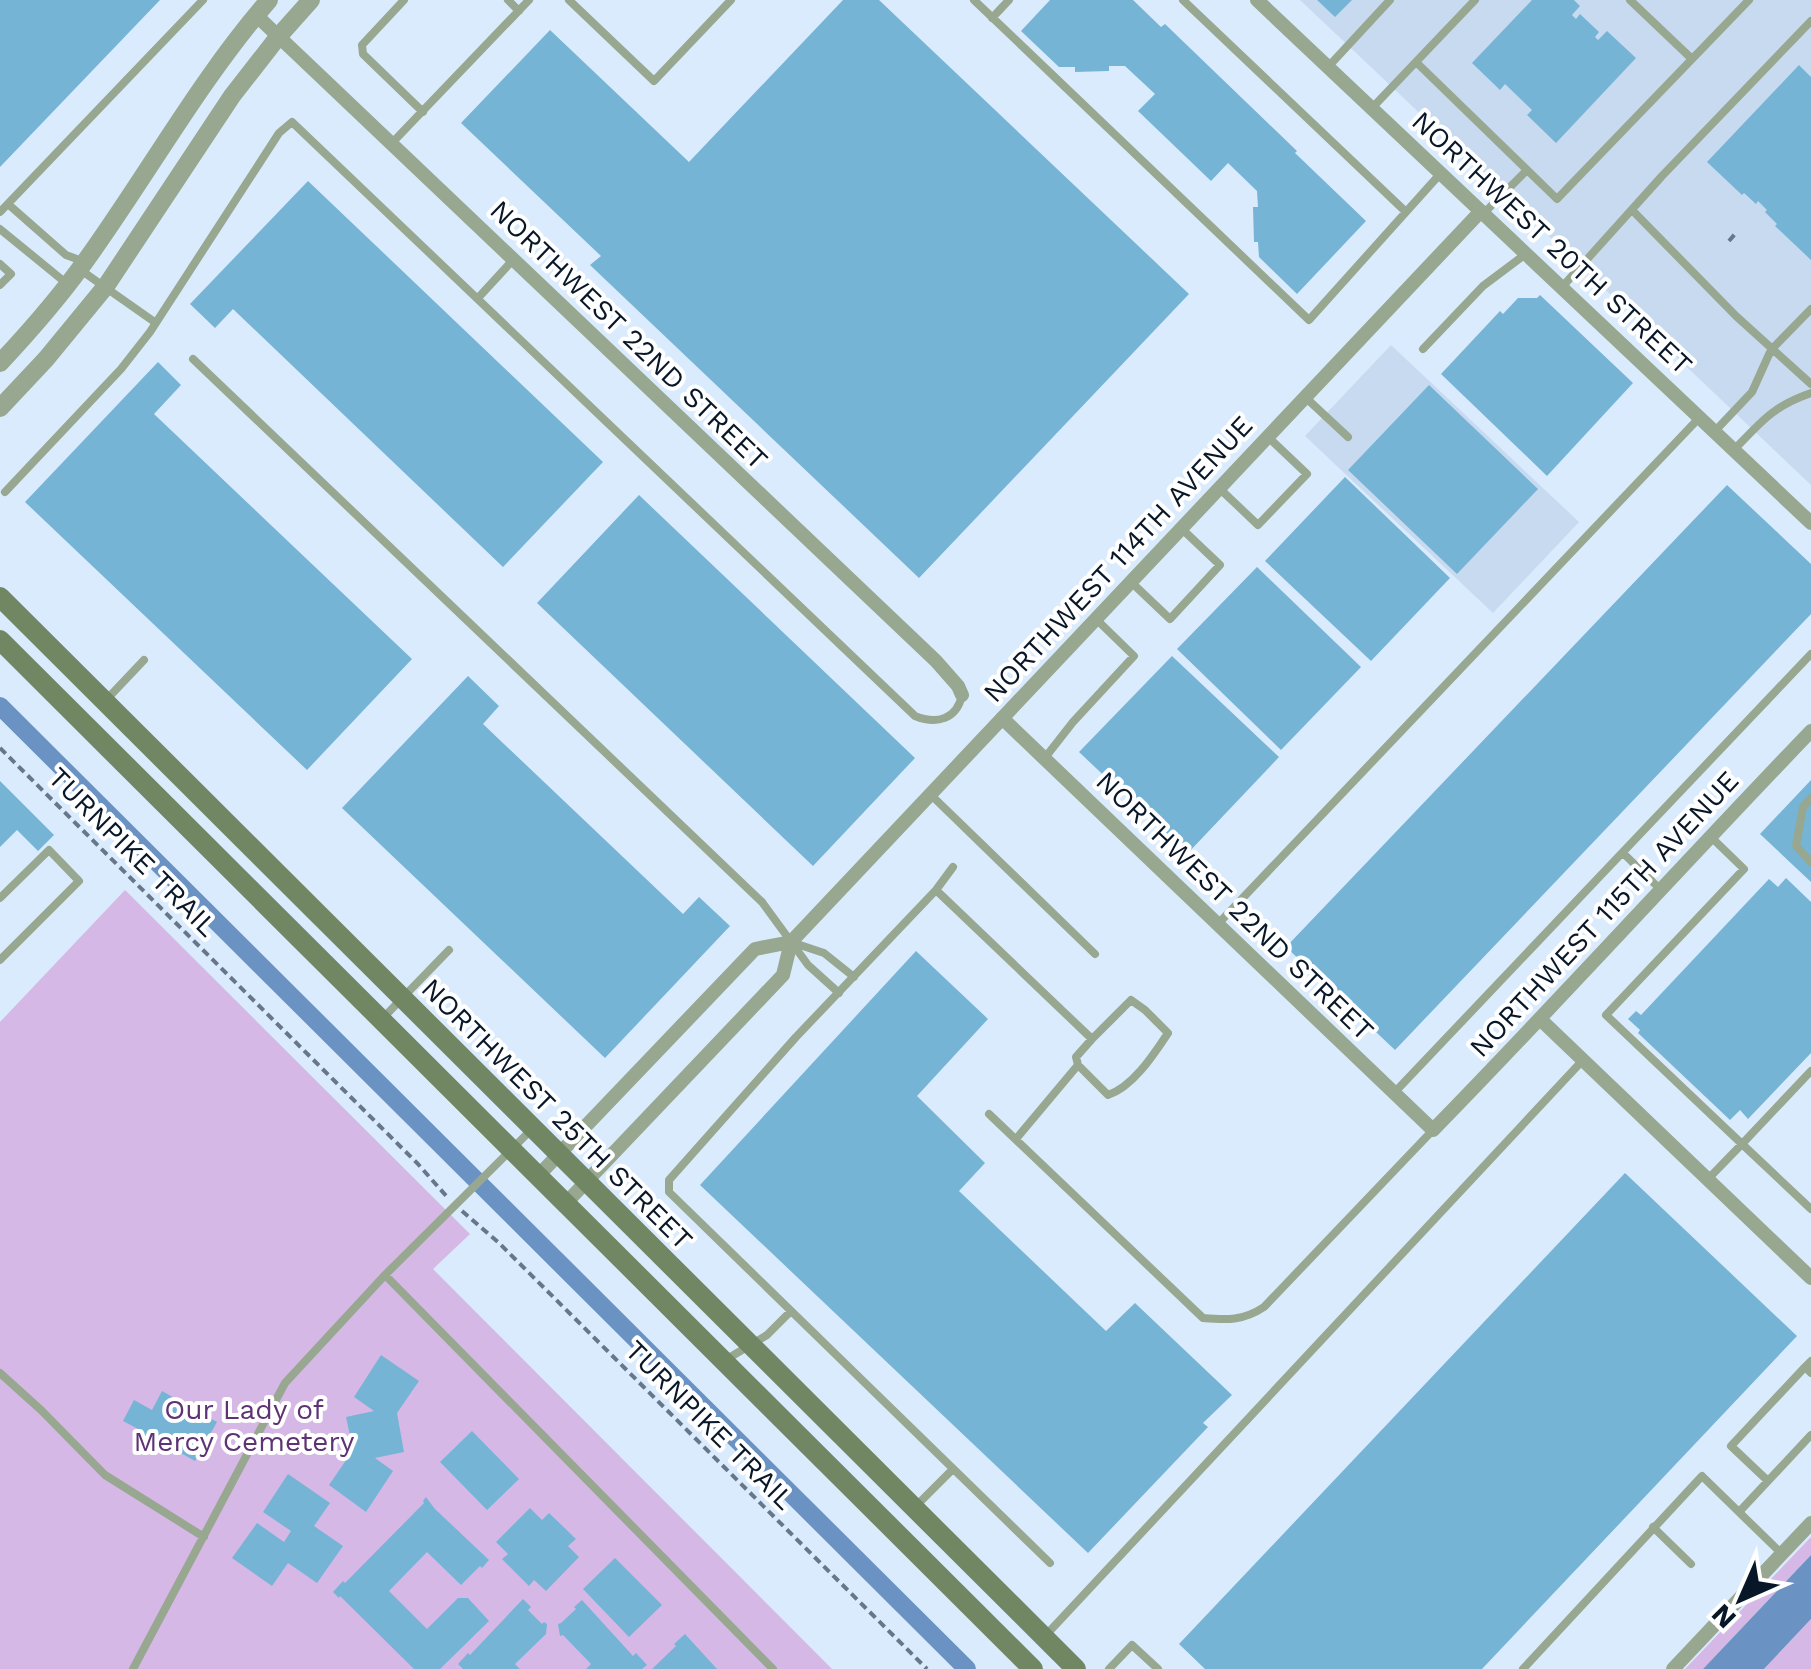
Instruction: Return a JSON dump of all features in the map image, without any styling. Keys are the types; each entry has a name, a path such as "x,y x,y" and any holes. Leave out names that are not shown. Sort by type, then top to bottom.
{"main road":[{"name":"NORTHWEST 25TH STREET","path":"0,597 1076,1669"},
{"name":"NORTHWEST 25TH STREET","path":"0,640 1033,1669"}],"street":[{"path":"0,363 77,272 199,90 269,0"},
{"path":"0,408 106,286 214,122 311,0"},
{"name":"NORTHWEST 20TH STREET","path":"1258,0 1811,523"},
{"name":"NORTHWEST 22ND STREET","path":"256,15 936,661 962,695"},
{"name":"NORTHWEST 114TH AVENUE","path":"566,1203 783,975 792,942 1483,212"},
{"name":"NORTHWEST 22ND STREET","path":"1002,718 1433,1130"},
{"name":"NORTHWEST 115TH AVENUE","path":"1433,1130 1811,731"},
{"name":"NORTHWEST 114TH AVENUE","path":"538,1176 756,949 792,942"},
{"path":"1541,1020 1811,1278"},
{"path":"1673,1669 1811,1524"}],"lane":[{"path":"0,212 203,0"},
{"path":"404,0 362,45 363,54 423,112"},
{"path":"508,0 519,11"},
{"path":"391,144 530,0"},
{"path":"570,0 654,81 731,0"},
{"path":"974,0 1308,320 1441,174"},
{"path":"992,18 1009,0"},
{"path":"1183,0 1406,212"},
{"path":"1328,66 1390,0"},
{"path":"1372,108 1475,0"},
{"path":"1630,0 1692,59"},
{"path":"1416,62 1557,199 1748,0"},
{"path":"1562,286 1811,21"},
{"path":"4,492 121,369 156,324 279,132 292,122 915,716 932,720 949,717 962,695"},
{"path":"1483,212 1527,170"},
{"path":"8,204 66,255 77,272"},
{"path":"1632,210 1811,384"},
{"path":"0,229 23,250 106,286 156,324"},
{"path":"1423,348 1483,286 1527,253"},
{"path":"478,298 514,260"},
{"path":"0,264 10,274 0,286"},
{"path":"1715,431 1752,392 1772,350 1811,309"},
{"path":"193,359 762,902 808,965 839,993"},
{"path":"1734,450 1773,410 1811,393"},
{"path":"1305,397 1348,437"},
{"path":"1217,925 1700,418"},
{"path":"1219,488 1258,525 1306,474 1268,437"},
{"path":"1130,582 1170,619 1220,565 1180,528"},
{"path":"1044,759 1134,656 1096,619"},
{"path":"1394,1093 1811,654"},
{"path":"105,702 144,660"},
{"path":"930,794 1096,954"},
{"path":"1811,798 1803,807 1796,846 1811,862"},
{"path":"1710,836 1744,869 1606,1015 1811,1209"},
{"path":"0,898 49,850 79,881 0,960"},
{"path":"1622,853 1660,889"},
{"path":"953,867 936,890 732,1108 667,1185 669,1192 1050,1563"},
{"path":"936,890 1092,1038"},
{"path":"792,942 824,953 854,977"},
{"path":"381,1020 449,950"},
{"path":"1131,1000 1168,1032 1120,1091 1108,1095 1078,1066 1076,1057 1131,1000"},
{"path":"1044,1637 1583,1060"},
{"path":"1016,1139 1078,1066"},
{"path":"1708,1179 1811,1071"},
{"path":"989,1114 1203,1318 1231,1320 1251,1316 1264,1307 1433,1130"},
{"path":"133,1669 286,1383 386,1275 533,1128"},
{"path":"386,1275 773,1669"},
{"path":"724,1361 767,1335 791,1311"},
{"path":"1768,1481 1731,1446 1809,1367"},
{"path":"0,1373 106,1475 204,1537"},
{"path":"1739,1512 1811,1434"},
{"path":"914,1508 953,1468"},
{"path":"1522,1669 1702,1476 1782,1554"},
{"path":"1653,1527 1690,1564"},
{"path":"1109,1669 1132,1645 1158,1669"}],"path":[{"path":"1729,240 1736,234"},
{"name":"TURNPIKE TRAIL","path":"0,748 448,1197"},
{"name":"TURNPIKE TRAIL","path":"462,1211 498,1242 928,1669"}],"shaded area":[{"path":"1300,0 1811,0 1811,485 1373,69"},
{"path":"1391,345 1579,522 1493,613 1305,436"}],"green space":[{"name":"Our Lady of Mercy Cemetery","path":"125,890 470,1234 433,1269 832,1669 0,1669 0,1022"},
{"path":"1811,1537 1811,1555 1703,1669 1685,1669"},
{"path":"1811,1619 1811,1669 1764,1669"}],"water":[{"path":"1811,1555 1811,1619 1764,1669 1703,1669"}],"building":[{"path":"0,0 160,0 0,167"},
{"path":"843,0 879,0 1189,294 919,578 590,265 601,256 461,123 550,30 689,162"},
{"path":"1050,0 1133,0 1161,27 1165,24 1366,221 1297,294 1259,257 1258,242 1254,242 1253,207 1258,207 1257,191 1228,163 1211,181 1138,111 1155,94 1125,66 1109,66 1109,71 1075,72 1075,67 1059,67 1021,31"},
{"path":"1317,0 1352,0 1335,17"},
{"path":"1532,0 1574,0 1580,6 1572,15 1576,19 1580,14 1599,32 1595,37 1598,40 1607,31 1636,58 1556,143 1527,115 1532,110 1505,84 1500,90 1472,63"},
{"path":"1799,65 1811,77 1811,260 1775,226 1758,201 1756,204 1742,195 1707,162"},
{"path":"308,181 603,462 503,567 233,309 215,328 190,304"},
{"path":"1540,295 1633,383 1547,476 1441,374 1500,311 1503,314 1518,298"},
{"path":"158,362 181,385 154,414 412,659 307,770 25,502"},
{"path":"1429,385 1538,489 1457,574 1348,470"},
{"path":"1345,477 1450,578 1371,661 1265,561"},
{"path":"1727,485 1811,564 1811,614 1395,1050 1286,947"},
{"path":"639,495 915,758 813,866 537,603"},
{"path":"1257,567 1361,667 1281,750 1177,649"},
{"path":"1172,656 1279,757 1187,854 1079,752"},
{"path":"468,676 499,706 483,724 683,914 699,897 730,926 605,1058 342,808"},
{"path":"1811,780 1811,882 1760,834"},
{"path":"0,781 54,835 38,851 17,830 0,847"},
{"path":"1786,878 1811,902 1811,1053 1748,1119 1740,1110 1730,1120 1628,1019 1636,1011 1641,1015 1769,879 1778,887"},
{"path":"916,951 988,1019 917,1096 985,1163 959,1191 1106,1331 1135,1303 1232,1395 1203,1423 1208,1427 1088,1553 700,1185"},
{"path":"1625,1173 1797,1336 1482,1669 1205,1669 1179,1644"},
{"path":"381,1355 419,1381 397,1413 404,1452 375,1458 393,1471 366,1512 329,1485 353,1450 346,1417 374,1411 354,1397"},
{"path":"162,1391 217,1422 195,1461 156,1439 152,1447 139,1440 144,1432 123,1421 134,1400 152,1410"},
{"path":"472,1431 519,1479 487,1510 440,1462"},
{"path":"288,1474 330,1503 314,1526 343,1546 317,1583 288,1563 272,1586 232,1558 257,1523 284,1542 291,1531 263,1512"},
{"path":"426,1497 489,1560 461,1585 427,1552 389,1591 427,1629 458,1598 468,1598 489,1621 440,1669 414,1669 333,1592"},
{"path":"530,1508 542,1520 549,1513 576,1539 568,1546 579,1557 546,1591 534,1580 529,1586 502,1559 508,1554 496,1542"},
{"path":"615,1558 662,1605 629,1637 583,1589"},
{"path":"523,1599 531,1607 528,1610 547,1624 546,1634 515,1664 520,1669 463,1669 458,1664"},
{"path":"582,1600 633,1656 636,1653 647,1665 642,1669 586,1669 591,1664 560,1636 558,1624"},
{"path":"685,1634 717,1669 652,1669 676,1646"}],"waterway":[{"path":"0,706 967,1669"}]}
